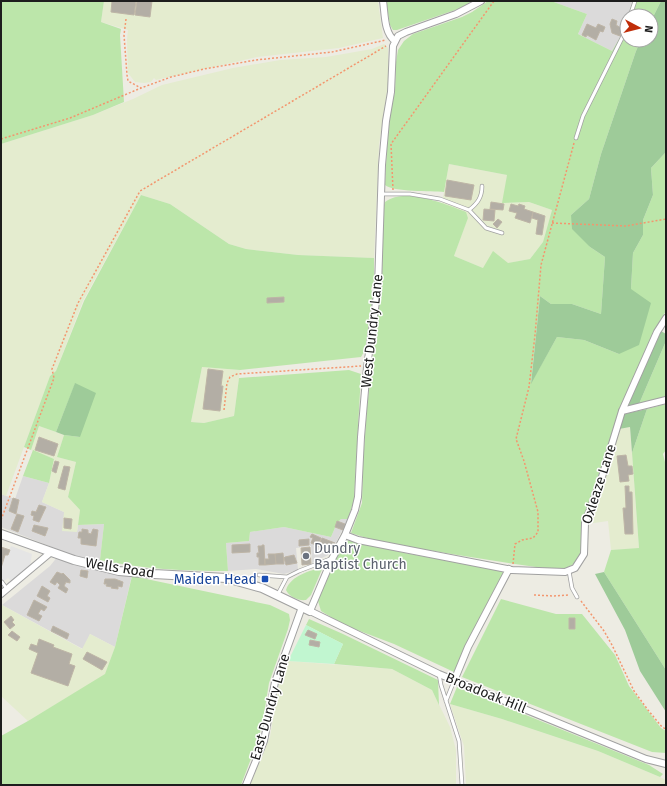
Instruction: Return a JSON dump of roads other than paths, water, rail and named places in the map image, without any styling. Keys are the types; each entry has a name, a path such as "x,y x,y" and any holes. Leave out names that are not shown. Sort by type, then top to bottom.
{"street":[{"path":"383,1 387,29 393,40 406,32 456,14 481,1"},
{"name":"West Dundry Lane","path":"310,611 332,559 345,535 355,510 358,497 367,367 378,287 381,194 386,121 391,92 393,40"},
{"name":"Oxleaze Lane","path":"569,571 575,568 584,554 585,523 601,480 622,411 657,332 666,318"},
{"path":"622,411 666,400"},
{"name":"Wells Road","path":"1,534 50,553 91,565 119,571 226,578 262,588 310,611"},
{"path":"345,535 358,540 511,570 557,572 569,571"},
{"path":"1,594 50,553"},
{"path":"454,681 468,647 511,570"},
{"name":"East Dundry Lane","path":"246,785 264,740 275,682 302,607"},
{"name":"Broadoak Hill","path":"310,611 454,681 646,759 666,764"}],"lane":[{"path":"576,138 583,116 619,44"},
{"path":"469,210 480,198 482,186"},
{"path":"381,194 410,194 440,199 469,210 486,228 502,233"},
{"path":"278,595 287,578 299,571 332,559"},
{"path":"569,571 571,583 576,595"},
{"path":"259,575 287,578"},
{"path":"2,582 7,589"},
{"path":"439,674 441,685 459,740 462,785"},
{"path":"446,701 454,681"}],"place":[{"name":"Dundry Baptist Church","path":"306,556"},
{"name":"Maiden Head","path":"265,579"}]}
